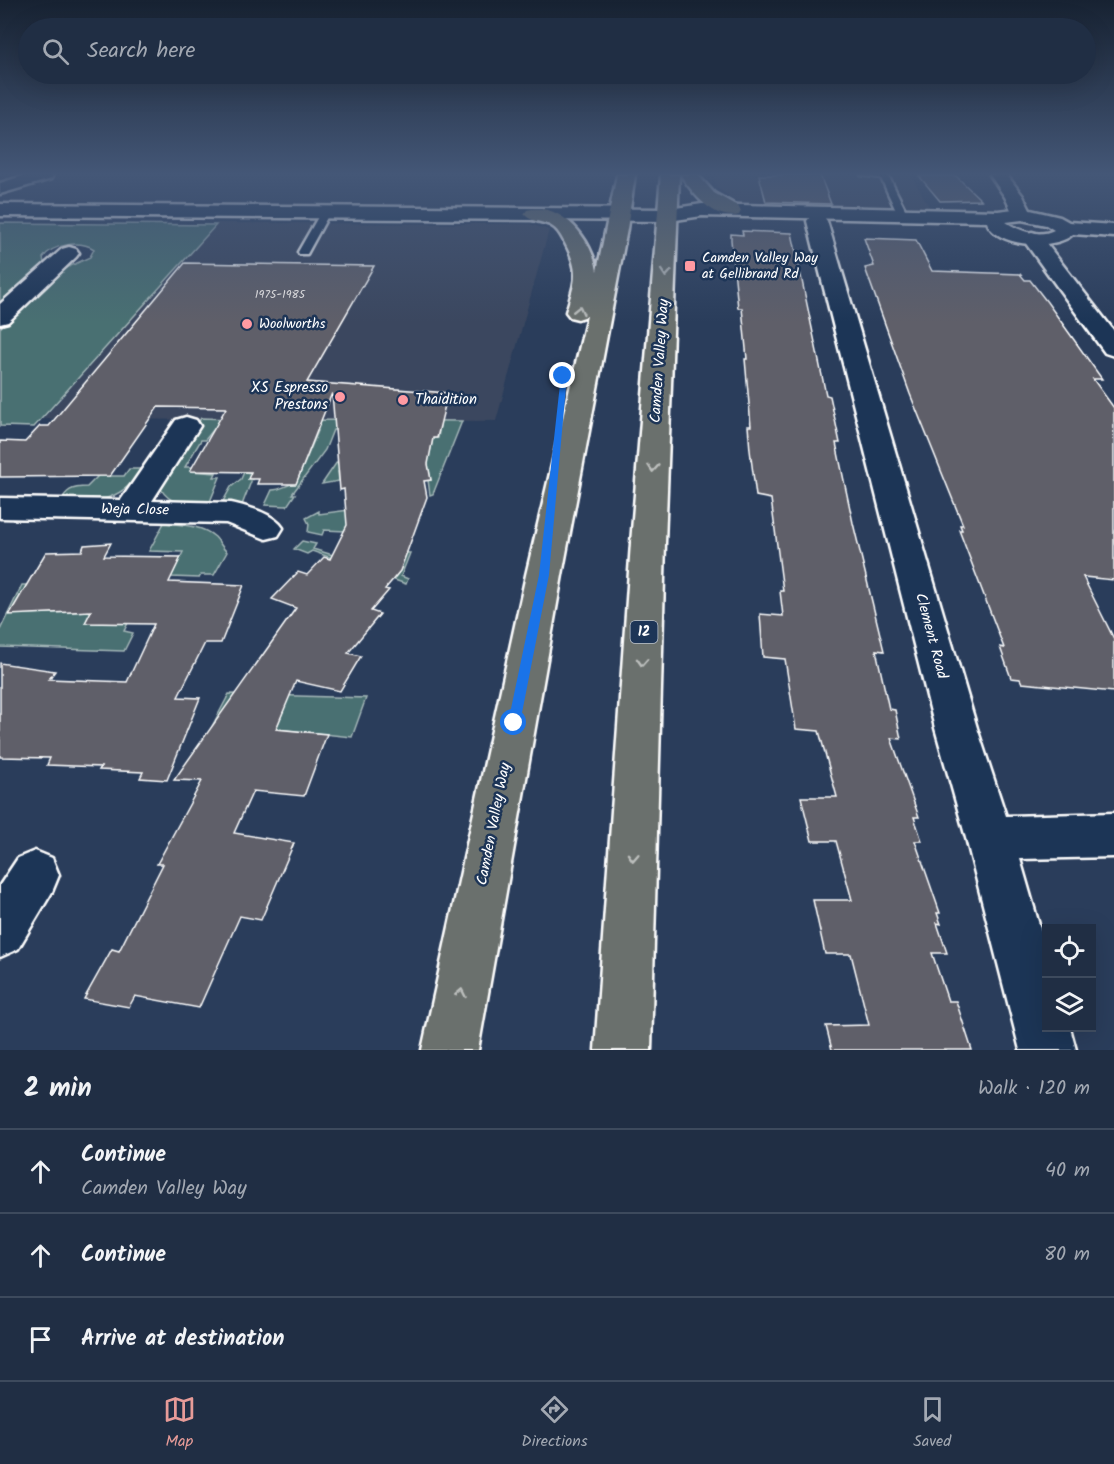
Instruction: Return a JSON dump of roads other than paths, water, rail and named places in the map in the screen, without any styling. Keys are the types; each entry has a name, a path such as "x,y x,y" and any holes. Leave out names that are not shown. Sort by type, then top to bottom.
{"main road":[{"path":"544,575 563,376 587,276 585,260 567,228 562,224"},
{"name":"Camden Valley Way","path":"450,1050 544,575 618,224"},
{"name":"Camden Valley Way","path":"623,1050 648,543 668,224"}],"street":[{"name":"Clement Road","path":"818,224 953,717 990,838 1048,1050"},
{"path":"892,224 1004,225"},
{"path":"994,224 1004,225 1032,238 1062,236 1065,232 1064,228"},
{"path":"1057,224 1064,228 1114,231"},
{"path":"1032,238 1113,345"},
{"path":"0,317 69,254"},
{"path":"131,509 186,426"},
{"name":"Weja Close","path":"0,508 131,509 231,513 266,528"},
{"path":"990,838 1114,836"},
{"path":"0,931 35,875"}],"lane":[{"path":"303,252 318,224"}],"place":[{"name":"Camden Valley Way at Gellibrand Rd","path":"690,266"},
{"name":"Woolworths","path":"247,324"},
{"name":"XS Espresso Prestons","path":"340,397"},
{"name":"Thaidition","path":"403,400"}]}
